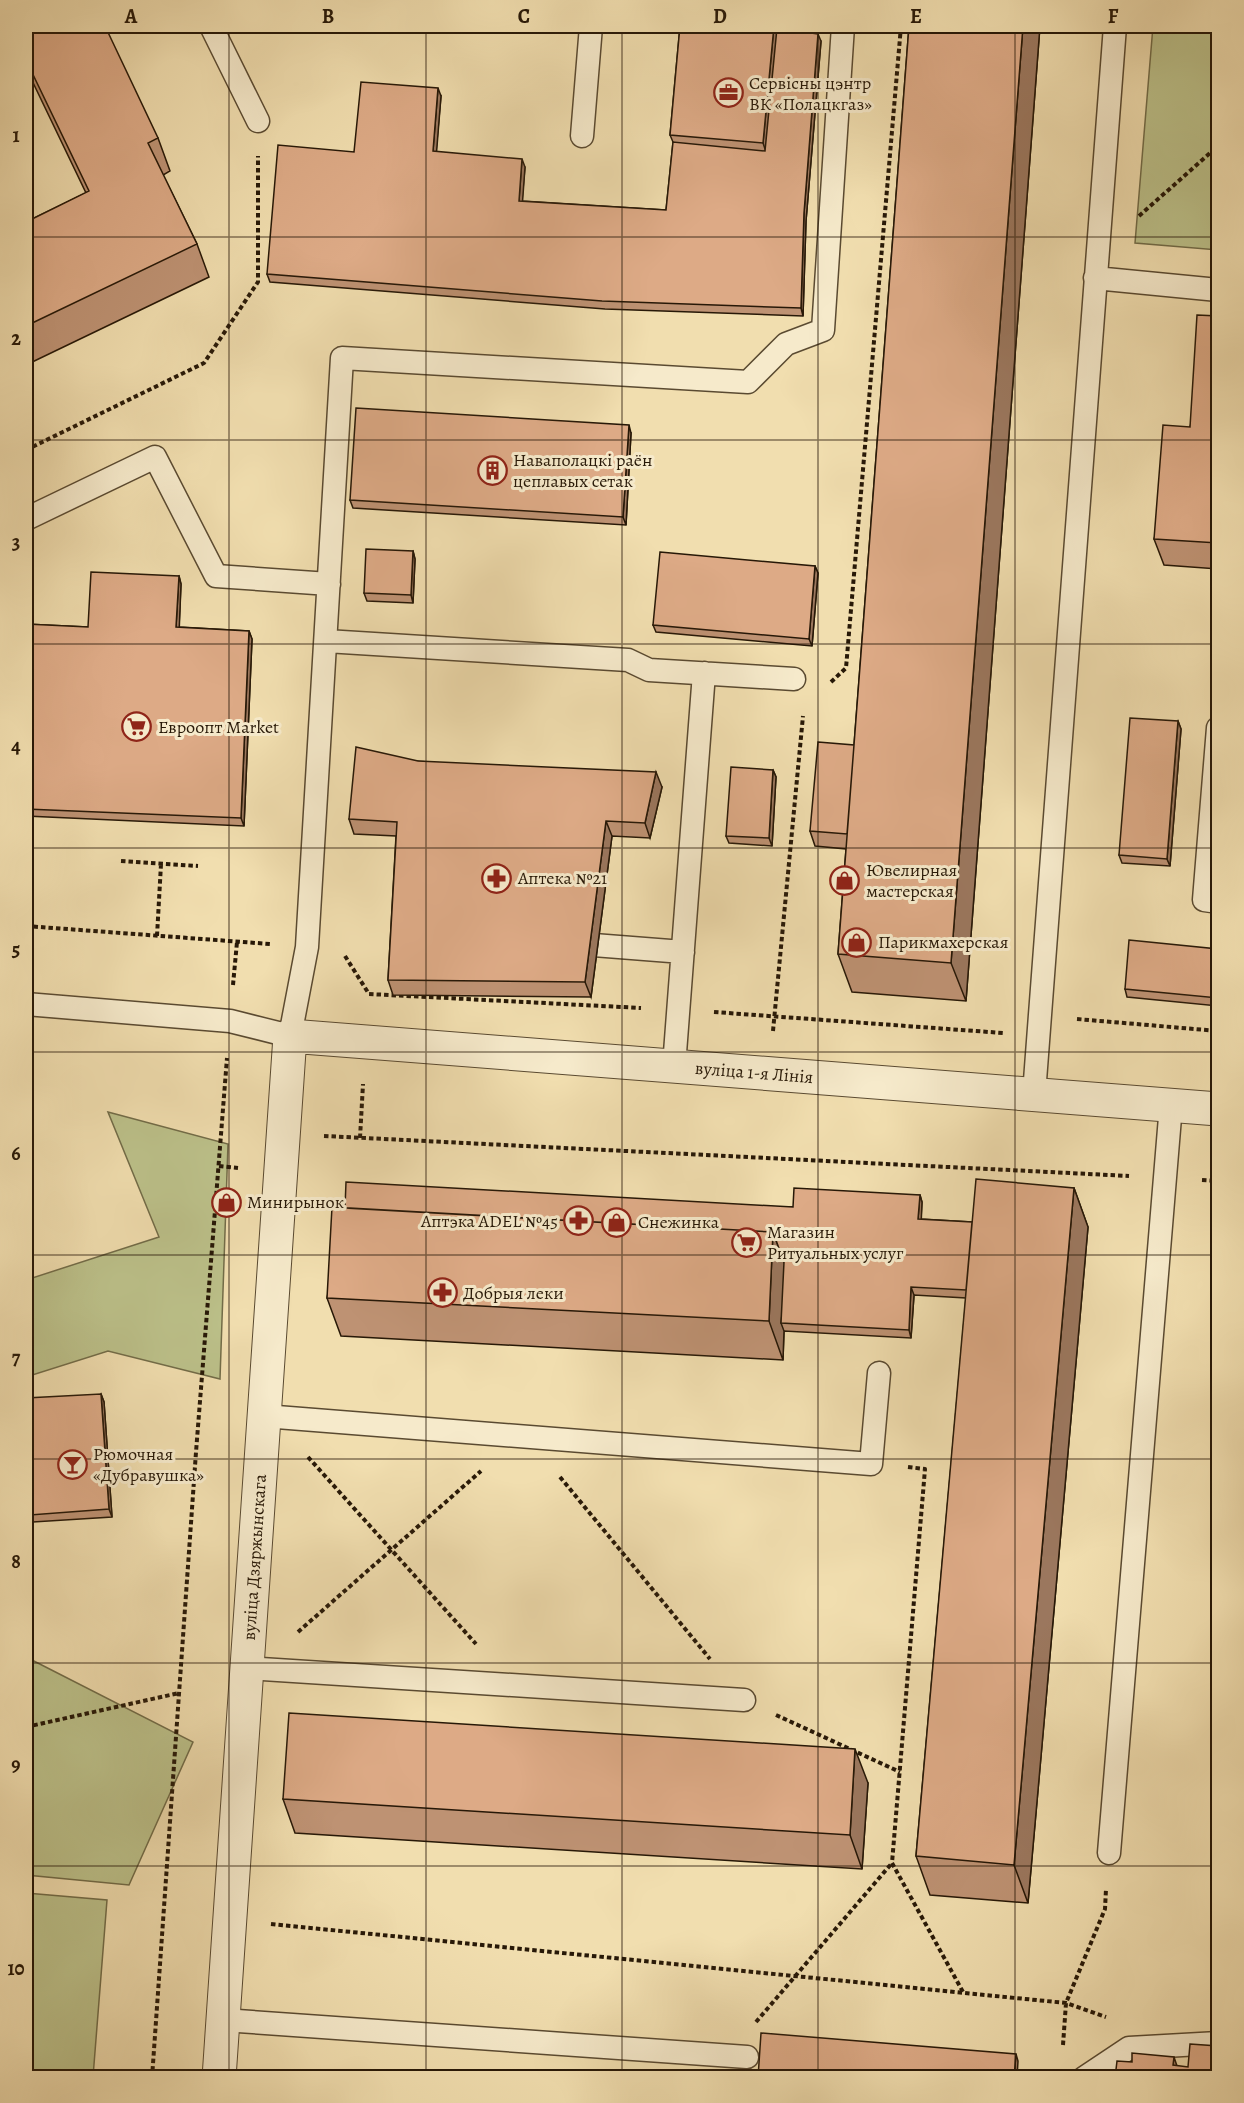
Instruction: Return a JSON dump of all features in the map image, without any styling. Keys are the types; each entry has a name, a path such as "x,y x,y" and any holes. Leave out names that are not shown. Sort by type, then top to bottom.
{"street":[{"name":"вуліца 1-я Лінія","path":"290,1036 1218,1108"},
{"name":"вуліца Дзяржынскага","path":"219,2078 290,1036"}],"lane":[{"path":"211,26 258,121"},
{"path":"582,136 591,26"},
{"path":"26,1004 230,1021 290,1036 307,947 342,358 748,382 786,344 823,330 843,26"},
{"path":"1034,1094 1114,26"},
{"path":"1095,278 1218,290"},
{"path":"26,519 155,458 216,576 329,584"},
{"path":"326,641 628,660 649,670 794,680"},
{"path":"674,1066 704,673"},
{"path":"1218,728 1204,900 1218,902"},
{"path":"544,942 683,952"},
{"path":"1109,1853 1171,1105"},
{"path":"264,1416 871,1464 879,1373"},
{"path":"248,1668 744,1700"},
{"path":"223,2020 736,2056"},
{"path":"1084,2078 1129,2048 1218,2043"}],"path":[{"path":"829,683 846,668 901,26"},
{"path":"26,450 204,363 258,282 258,121"},
{"path":"1097,252 1218,146"},
{"path":"766,1073 775,1015 804,707"},
{"path":"121,861 198,866"},
{"path":"157,936 161,864"},
{"path":"26,926 307,947"},
{"path":"153,2078 179,1693 237,942"},
{"path":"1040,1016 1218,1032"},
{"path":"320,1136 1218,1180"},
{"path":"292,1635 300,1631 524,1437 744,1700 900,1772"},
{"path":"307,1456 513,1685"},
{"path":"871,1464 925,1469 892,1863 963,1992"},
{"path":"26,1727 179,1693"},
{"path":"1062,2056 1066,2003 1105,1909 1109,1853"},
{"path":"736,2056 798,1976 892,1863"},
{"path":"264,1924 1066,2003"}],"green space":[{"path":"1153,26 1218,26 1218,250 1135,243"},
{"path":"108,1112 228,1144 220,1379 108,1351 26,1377 26,1280 159,1237"},
{"path":"26,1657 193,1742 129,1885 26,1875"},
{"path":"26,1893 107,1900 93,2077 26,2077"}],"building":[{"path":"26,26 105,26 158,138 148,143 197,244 26,326 26,222 89,191 26,60"},
{"name":"Сервісны цэнтр ВК «Полацкгаз»","path":"680,26 774,26 763,143 670,135"},
{"path":"909,26 1023,26 951,963 838,954"},
{"path":"777,28 818,34 804,213 801,308 602,301 267,274 278,145 354,152 361,82 438,88 433,151 522,159 519,201 666,210 673,142 765,151"},
{"path":"1197,315 1218,316 1218,543 1154,539 1163,425 1190,427"},
{"name":"Наваполацкі раён цеплавых сетак","path":"356,408 629,425 623,517 350,500"},
{"path":"366,549 413,551 411,595 364,593"},
{"path":"660,552 815,566 809,639 653,625"},
{"name":"Евроопт Market","path":"91,572 179,576 176,627 249,631 241,818 26,809 26,624 88,627"},
{"path":"1130,718 1178,721 1167,859 1119,855"},
{"path":"818,742 854,745 847,834 810,831"},
{"path":"356,747 418,761 656,772 645,823 606,821 585,982 388,980 397,822 349,819"},
{"path":"731,767 773,770 769,838 726,836"},
{"path":"1129,940 1218,949 1218,998 1125,989"},
{"path":"976,1179 1074,1188 1014,1865 916,1856"},
{"path":"346,1182 793,1207 794,1188 920,1195 918,1219 972,1222 966,1290 911,1287 909,1330 781,1323 784,1262 773,1232 345,1208"},
{"path":"332,1207 773,1232 769,1321 327,1298"},
{"path":"101,1394 109,1509 30,1515 26,1398"},
{"path":"289,1713 855,1749 850,1835 283,1799"},
{"path":"761,2033 1016,2054 1014,2078 758,2078"},
{"path":"1190,2044 1218,2046 1216,2069 1218,2078 1115,2078 1117,2061 1132,2062 1132,2053 1174,2057 1173,2065 1188,2067"}],"place":[{"name":"Сервісны цэнтр ВК «Полацкгаз»","path":"728,93"},
{"name":"Наваполацкі раён цеплавых сетак","path":"492,470"},
{"name":"Евроопт Market","path":"137,727"},
{"name":"Аптека №21","path":"497,878"},
{"name":"Ювелирная мастерская","path":"845,880"},
{"name":"Парикмахерская","path":"857,942"},
{"name":"Минирынок","path":"226,1202"},
{"name":"Аптэка ADEL №45","path":"579,1221"},
{"name":"Снежинка","path":"617,1222"},
{"name":"Магазин Ритуальных услуг","path":"746,1242"},
{"name":"Добрыя леки","path":"442,1293"},
{"name":"Рюмочная «Дубравушка»","path":"72,1464"}]}
